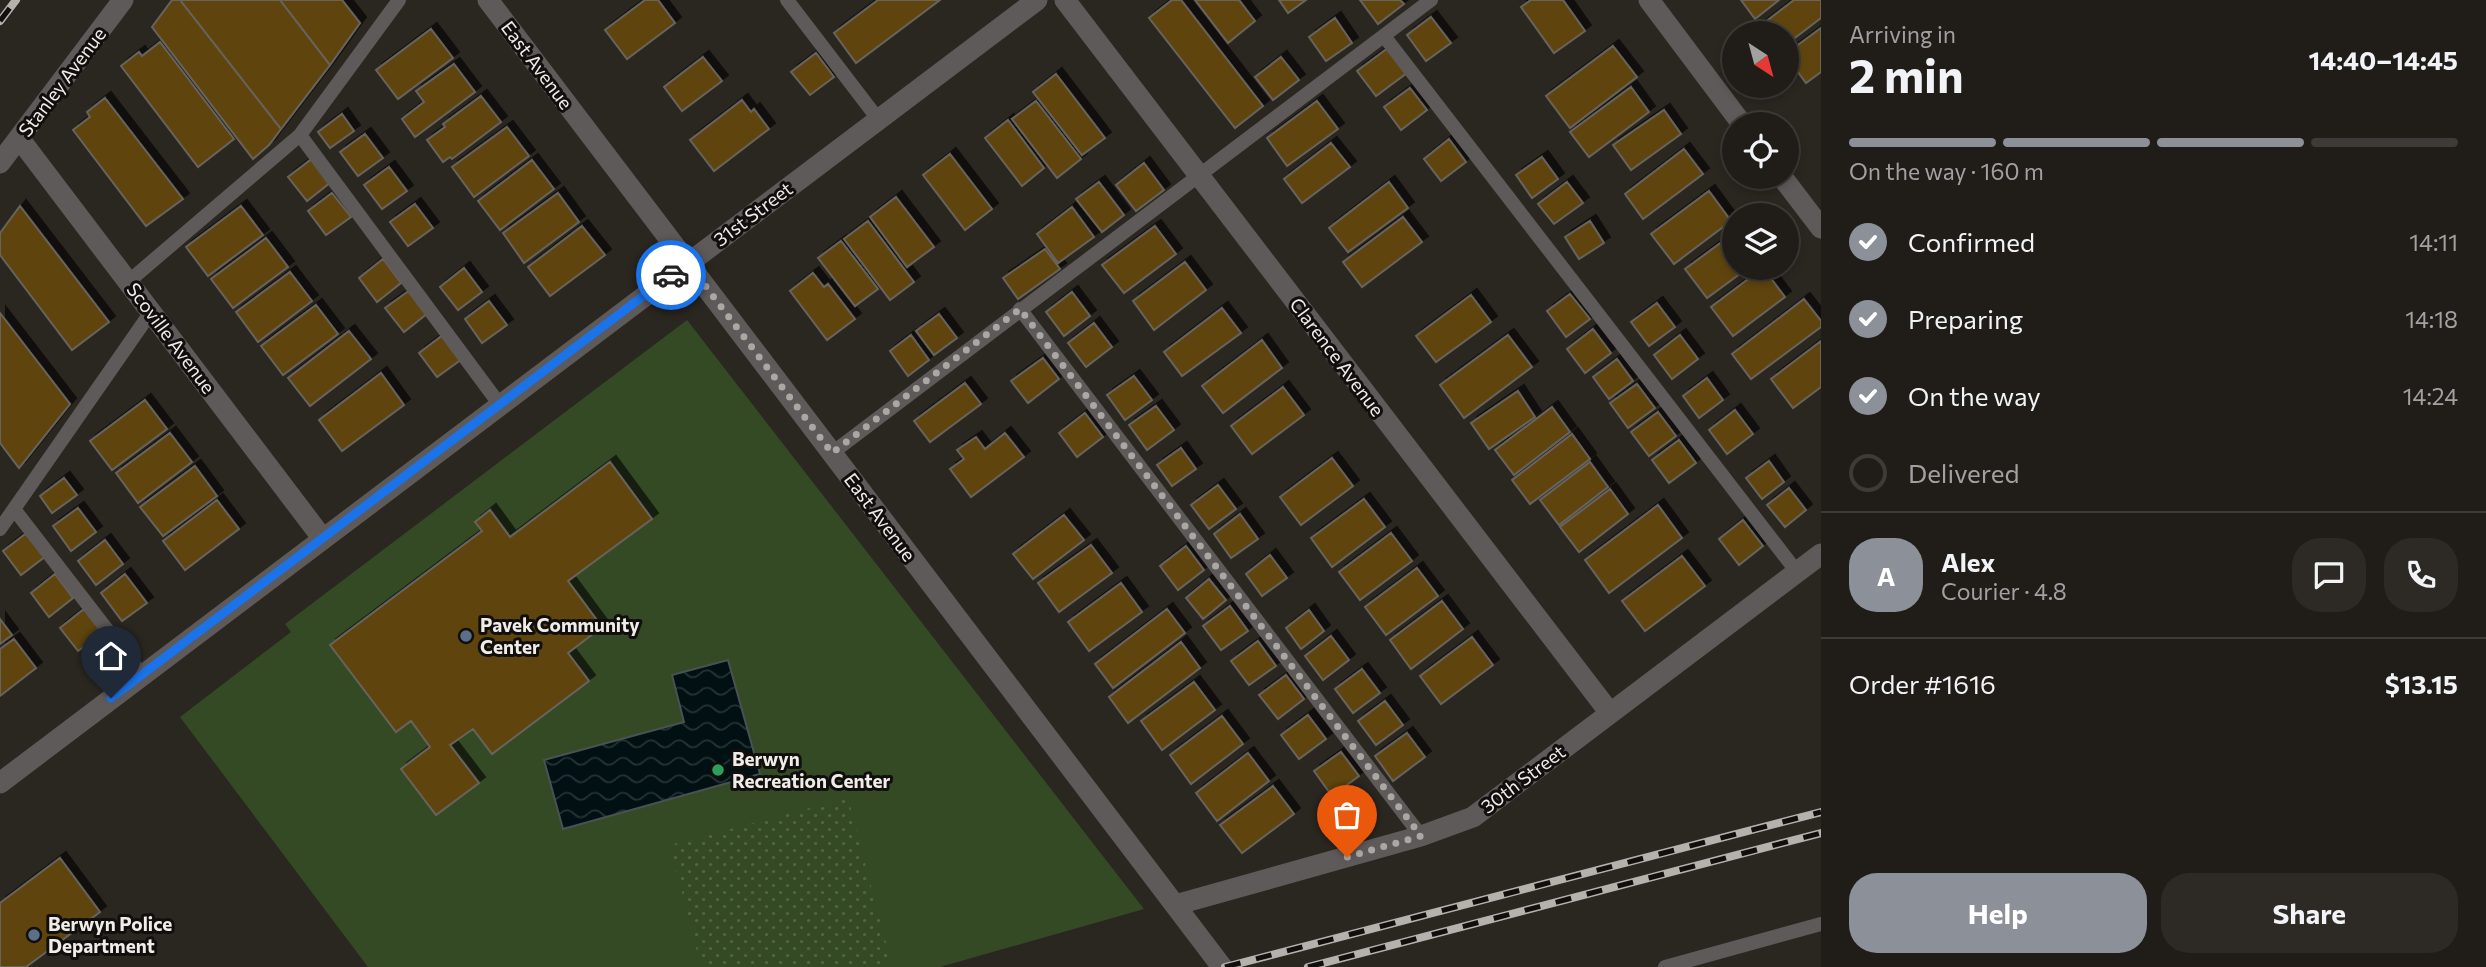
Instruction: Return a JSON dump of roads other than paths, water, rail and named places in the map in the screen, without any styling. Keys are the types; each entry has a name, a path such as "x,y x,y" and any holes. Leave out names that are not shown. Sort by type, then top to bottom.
{"street":[{"name":"Stanley Avenue","path":"0,163 124,0"},
{"name":"East Avenue","path":"488,0 1222,967"},
{"name":"31st Street","path":"0,783 1037,0"},
{"name":"Clarence Avenue","path":"1065,0 1610,713"},
{"path":"1648,0 1733,112"},
{"name":"Scoville Avenue","path":"19,138 323,538"},
{"path":"1791,189 1821,228"},
{"name":"30th Street","path":"1175,905 1421,836 1473,817 1821,554"}],"lane":[{"path":"128,282 300,135 399,0"},
{"path":"787,0 878,119"},
{"path":"832,453 1431,0"},
{"path":"1384,36 1797,572"},
{"path":"300,135 500,405"},
{"path":"1020,309 1421,836"},
{"path":"0,528 151,312"},
{"path":"14,509 142,675"},
{"path":"1665,967 1821,924"}],"water":[{"path":"728,660 760,774 563,829 544,760 684,722 672,675"}],"railway":[{"path":"0,21 16,0"},
{"path":"1225,967 1821,812"},
{"path":"1308,967 1821,833"}],"place":[{"name":"Pavek Community Center","path":"466,636"},
{"name":"Berwyn Recreation Center","path":"718,770"},
{"name":"Berwyn Police Department","path":"34,935"}]}
